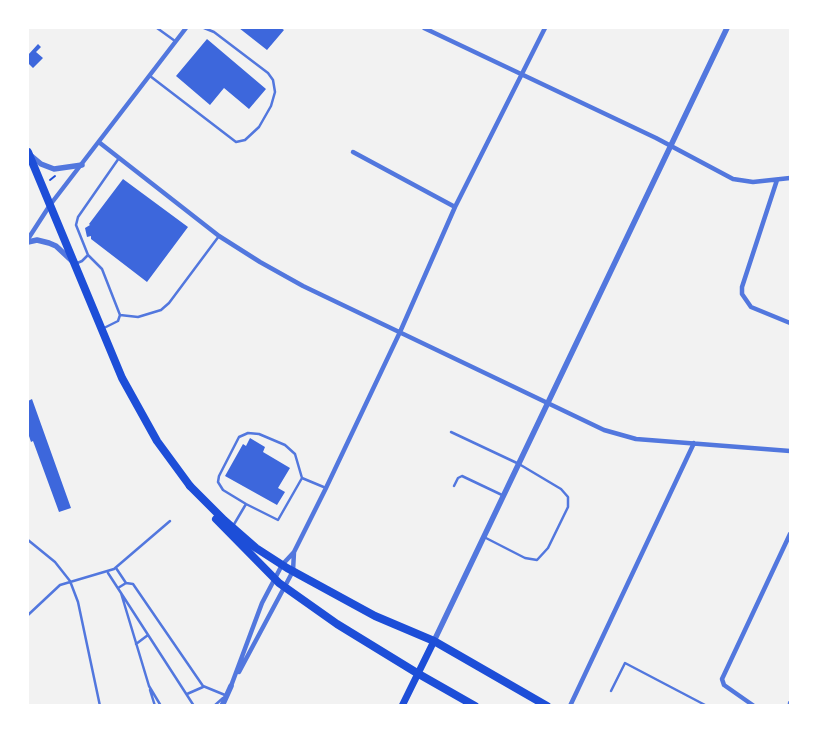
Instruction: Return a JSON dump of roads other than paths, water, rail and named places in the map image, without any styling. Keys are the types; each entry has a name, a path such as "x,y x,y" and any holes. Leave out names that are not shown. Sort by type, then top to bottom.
{"main road":[{"path":"28,153 101,329 138,408 157,440 225,530 284,587 337,624 417,674 475,706"},
{"path":"190,486 256,548 282,565 375,616 434,642 547,706"},
{"path":"402,706 434,642"}],"street":[{"path":"28,240 50,205 186,28"},
{"path":"424,28 670,146 733,179 753,182 790,178"},
{"path":"231,686 262,603 282,565 294,552 326,488 400,332 455,207 545,28"},
{"path":"434,642 727,28"},
{"path":"100,142 219,236 295,282 618,436 790,451"},
{"path":"353,152 455,207"},
{"path":"28,153 41,164 54,169 82,165"},
{"path":"777,180 742,287 742,294 751,307 790,323"},
{"path":"28,240 49,242 60,249 73,263"},
{"path":"570,706 694,443"},
{"path":"754,706 722,682 724,674 790,534"},
{"path":"222,706 293,571 294,552"}],"lane":[{"path":"156,28 175,41"},
{"path":"150,76 236,142 245,140 259,126 271,106 275,92 273,80 214,32 204,28"},
{"path":"101,329 118,322 120,315 102,269 88,255 76,225 78,217 119,158"},
{"path":"120,315 138,317 160,310 169,303 219,236"},
{"path":"73,263 82,261 88,255"},
{"path":"451,432 519,464 565,492 569,503 544,554 534,561 484,536"},
{"path":"248,433 259,434 285,445 295,454 302,478 278,520 223,490 218,482 236,440 248,433"},
{"path":"454,486 458,478 462,476 504,496"},
{"path":"302,478 326,488"},
{"path":"232,527 246,504"},
{"path":"28,615 60,585 108,573 116,568 170,521"},
{"path":"28,540 55,562 70,581 78,602 100,706"},
{"path":"116,568 126,583"},
{"path":"108,573 194,706"},
{"path":"118,588 126,583 133,584 203,687 226,696 214,706"},
{"path":"121,593 155,706"},
{"path":"136,644 148,635"},
{"path":"611,691 625,663 707,706"},
{"path":"149,686 161,706"},
{"path":"187,694 203,687"}]}
